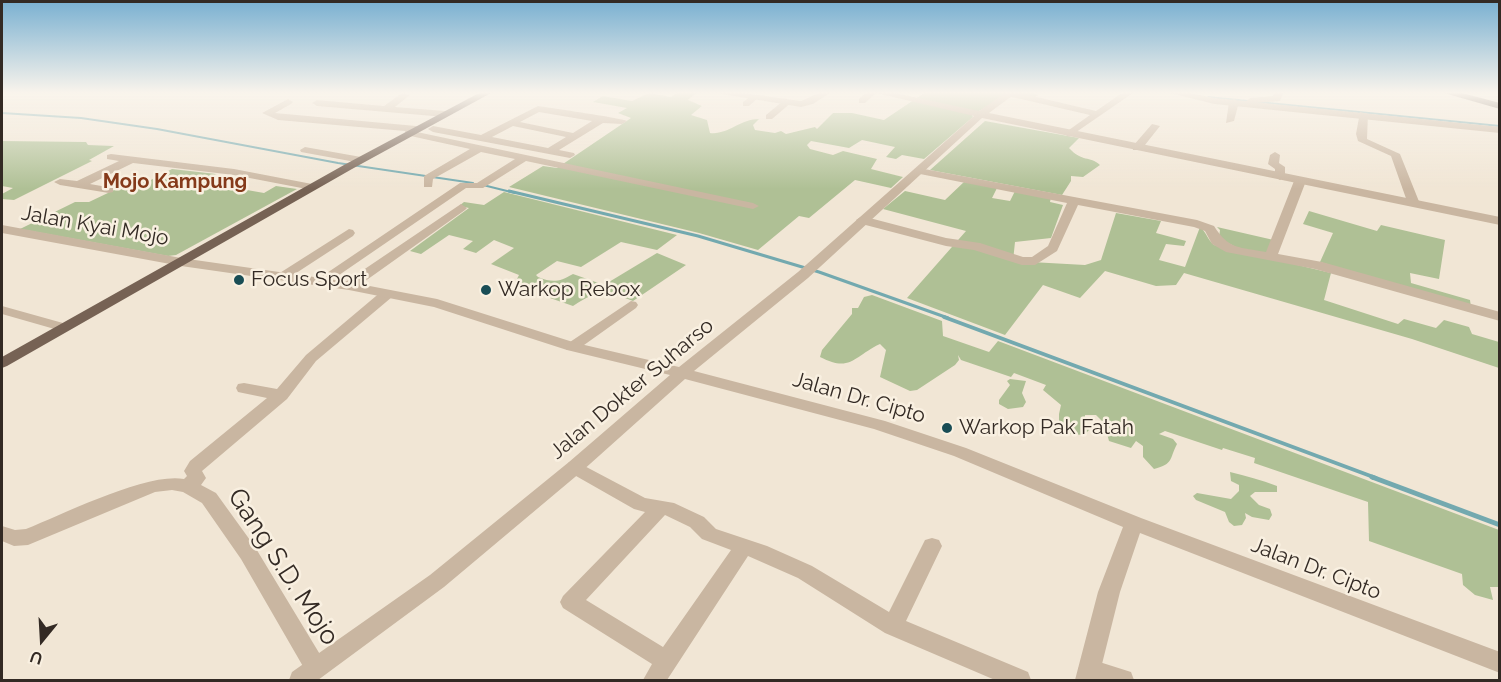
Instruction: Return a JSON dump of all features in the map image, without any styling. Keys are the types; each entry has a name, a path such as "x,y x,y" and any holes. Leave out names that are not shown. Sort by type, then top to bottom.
{"main road":[{"path":"2,363 425,125"}],"street":[{"path":"361,125 483,138 570,156"},
{"path":"483,138 508,125"},
{"path":"520,125 575,136"},
{"path":"550,152 593,125"},
{"name":"Jalan Dokter Suharso","path":"308,674 437,581 575,468 682,373 809,270 970,125"},
{"path":"1024,125 1500,221"},
{"path":"1069,134 1082,125"},
{"path":"1362,125 1363,141 1395,154 1414,204"},
{"path":"1456,125 1500,130"},
{"path":"1137,148 1155,126"},
{"path":"416,130 478,149 753,206"},
{"path":"430,179 478,149"},
{"path":"305,150 356,162"},
{"path":"1275,155 1273,164 1280,167 1280,177"},
{"path":"111,157 234,172 312,187"},
{"path":"323,282 464,185 482,184 524,158"},
{"path":"78,185 132,159"},
{"path":"119,177 153,161"},
{"path":"919,171 1205,226 1210,229 1221,245 1230,249 1317,265 1500,317"},
{"path":"60,182 109,190"},
{"path":"1270,257 1300,182"},
{"path":"862,220 946,242 976,246 1022,261 1035,261 1053,248 1074,200"},
{"path":"349,286 460,208"},
{"name":"Jalan Kyai Mojo","path":"2,230 181,262"},
{"path":"282,276 349,233"},
{"name":"Jalan Dr. Cipto","path":"181,262 349,286 458,309 572,347 682,373 919,438 1056,489 1134,523 1500,663"},
{"path":"2,533 14,538 28,537 152,486 172,483 188,486 197,478 193,471 196,466 281,396 311,358 387,294"},
{"path":"572,347 631,305"},
{"path":"2,310 65,328"},
{"path":"244,388 281,396"},
{"path":"575,468 641,504 661,507 697,522 709,534 805,572 893,626 1020,681"},
{"name":"Gang S.D. Mojo","path":"188,486 208,498 248,553 308,674"},
{"path":"661,507 571,602 667,661"},
{"path":"1123,681 1088,675 1109,592 1134,523"},
{"path":"654,681 744,546"},
{"path":"893,626 932,546"}],"green space":[{"path":"621,125 708,125 710,133 716,133 738,125 753,125 755,130 775,133 781,131 786,134 815,127 817,129 821,125 964,125 924,159 902,155 896,159 886,157 895,147 862,140 849,148 811,141 807,145 810,149 833,155 843,151 877,159 871,169 903,177 891,188 855,180 809,218 799,216 758,250 699,233 509,187 543,166 557,168"},
{"path":"981,125 1006,125 1079,138 1069,148 1078,156 1100,165 1083,177 1071,176 1071,181 1062,195 930,170"},
{"path":"2,141 86,142 88,145 114,146 89,160 92,161 14,200 2,199 2,194 13,188 2,186"},
{"path":"172,169 216,174 205,181 245,187 247,190 264,193 276,186 297,189 176,255 168,256 20,229 75,202 89,202 131,182 147,182"},
{"path":"965,181 997,188 992,198 1010,201 1015,191 1051,197 1050,202 1063,205 1051,238 1015,242 1013,261 1085,265 1101,260 1116,213 1161,221 1156,233 1186,241 1184,246 1166,244 1159,260 1185,267 1200,227 1214,245 1331,273 1324,300 1398,324 1404,319 1436,328 1444,320 1469,327 1472,334 1499,342 1499,368 1412,339 1184,273 1176,285 1156,286 1105,271 1080,298 1043,285 1005,335 907,298 966,231 883,209 905,191 945,200"},
{"path":"504,192 677,235 657,250 621,242 581,267 557,261 536,275 538,277 556,281 573,274 604,285 657,253 686,265 633,301 602,293 590,296 573,306 550,298 542,289 515,283 519,275 491,264 514,248 494,240 476,253 463,249 473,241 449,235 421,254 410,251 469,208 459,206 464,202 484,205"},
{"path":"1309,211 1377,231 1381,225 1445,240 1439,279 1410,273 1411,283 1470,300 1471,307 1320,262 1333,233 1303,224"},
{"path":"1217,227 1278,241 1269,254 1241,250 1219,238 1220,230"},
{"path":"872,295 942,321 943,336 989,352 998,341 1499,530 1499,587 1490,587 1493,600 1475,595 1463,585 1462,574 1369,541 1368,502 1254,463 1255,458 1223,448 1222,450 1165,431 1159,434 1173,439 1177,444 1168,463 1154,469 1143,457 1143,446 1136,441 1131,448 1109,441 1104,423 1096,415 1085,415 1085,423 1089,430 1084,435 1069,434 1059,428 1061,405 1043,390 1046,385 1014,373 1011,377 961,360 958,355 959,360 955,365 917,390 910,391 880,377 886,350 880,344 846,363 830,362 820,357 822,350 852,314 852,308 858,308 864,297"},
{"path":"1010,379 1026,381 1022,393 1026,402 1023,407 1008,409 999,404 999,400 1010,385 1007,381"},
{"path":"1230,472 1277,486 1277,492 1255,492 1250,496 1259,505 1270,509 1272,515 1269,520 1252,517 1245,513 1246,518 1242,525 1234,526 1229,522 1225,512 1196,500 1193,496 1197,493 1231,499 1239,491 1239,485 1231,481"}],"waterway":[{"path":"128,125 338,163 473,183"},
{"path":"1488,125 1500,126"},
{"path":"483,185 515,193"},
{"path":"509,191 698,236 819,272 948,318"},
{"path":"944,317 1376,478"},
{"path":"1372,477 1500,525"}],"place":[{"name":"Focus Sport","path":"239,280"},
{"name":"Warkop Rebox","path":"486,290"},
{"name":"Warkop Pak Fatah","path":"947,428"}],"district":[{"name":"Mojo Kampung","path":"175,182"}]}
